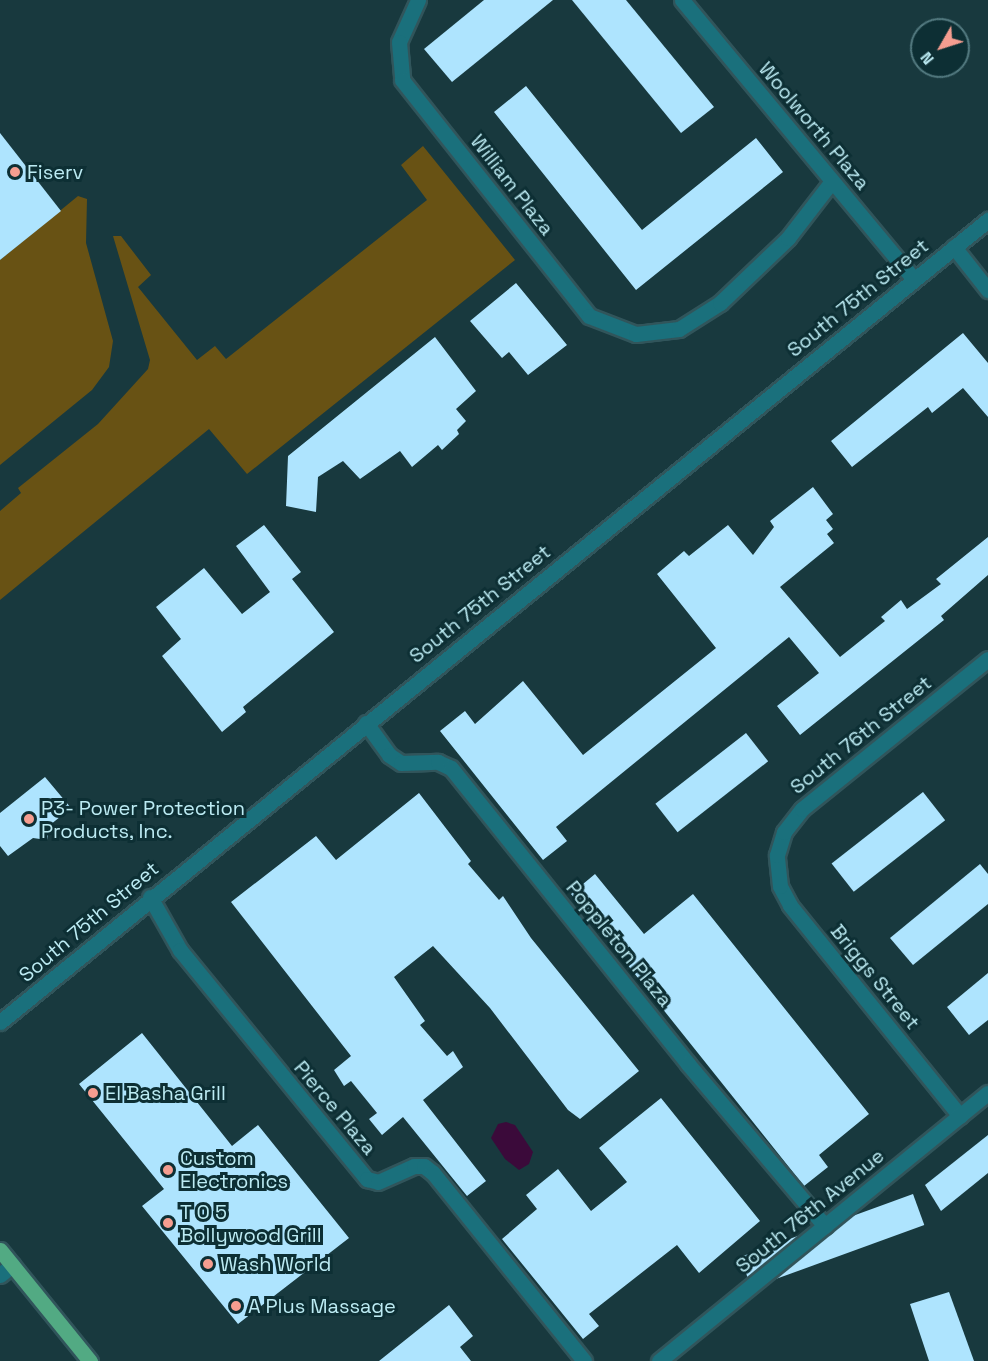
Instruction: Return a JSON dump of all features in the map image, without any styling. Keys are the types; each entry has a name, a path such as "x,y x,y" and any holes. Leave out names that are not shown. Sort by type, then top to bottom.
{"main road":[{"path":"0,1250 6,1270 90,1361"}],"street":[{"name":"William Plaza","path":"418,0 399,42 402,80 589,316 636,334 679,329 720,303 788,238 832,181"},
{"name":"Woolworth Plaza","path":"682,0 914,279"},
{"name":"South 75th Street","path":"0,1022 150,897 988,220"},
{"path":"954,248 988,290"},
{"name":"South 76th Street","path":"777,855 784,832 802,809 988,659"},
{"name":"Poppleton Plaza","path":"366,723 389,755 401,763 438,762 451,768 688,1064 825,1226"},
{"name":"Briggs Street","path":"777,855 780,886 790,905 960,1116"},
{"name":"Pierce Plaza","path":"150,897 180,950 367,1179 378,1182 414,1166 424,1166 433,1173 584,1361"},
{"name":"South 76th Avenue","path":"659,1361 988,1093"}],"shaded area":[{"path":"423,146 515,260 247,474 209,429 0,600 0,511 21,493 18,488 98,424 148,369 150,360 113,236 121,236 151,275 138,287 197,360 215,346 226,359 427,200 401,165"},
{"path":"78,196 87,199 86,243 113,341 109,367 92,390 0,465 0,260"},
{"path":"506,1122 515,1125 533,1152 529,1164 519,1170 505,1159 491,1138 498,1124"}],"building":[{"path":"484,0 553,0 452,82 424,49"},
{"path":"572,0 626,0 714,107 681,133"},
{"path":"526,86 642,230 756,138 783,172 636,290 494,112"},
{"name":"Fiserv","path":"0,133 61,211 0,260"},
{"path":"516,283 567,345 528,375 509,352 502,358 470,321"},
{"path":"963,333 988,363 988,417 963,388 932,413 928,407 852,467 831,441"},
{"path":"435,337 476,391 456,409 466,421 457,430 459,434 442,450 438,445 412,467 400,451 360,479 343,461 318,477 316,512 286,506 288,456"},
{"path":"813,487 833,514 826,520 833,529 827,534 834,543 780,587 840,657 885,621 881,617 901,600 907,609 941,584 936,579 988,537 988,575 941,616 944,620 800,735 777,706 819,673 789,637 556,827 567,841 543,860 440,731 465,711 475,724 523,681 583,755 716,648 657,574 684,551 689,556 728,525 753,555 774,527 770,521"},
{"path":"264,525 301,572 292,579 334,632 243,707 246,712 222,732 162,656 181,639 156,607 204,568 242,614 270,592 236,546"},
{"path":"746,733 768,761 678,832 655,804"},
{"name":"P3- Power Protection Products, Inc.","path":"45,777 71,808 50,825 47,840 33,838 8,856 0,846 0,813"},
{"path":"923,792 945,820 854,892 832,863"},
{"path":"419,793 471,861 468,864 499,900 503,896 531,938 639,1071 580,1119 568,1110 490,1008 433,946 394,977 425,1021 420,1025 447,1056 453,1051 463,1067 423,1100 486,1181 467,1196 403,1117 382,1135 369,1119 377,1113 351,1081 344,1086 334,1070 351,1056 231,902 316,836 336,860"},
{"path":"980,864 988,874 988,904 913,965 890,938"},
{"path":"595,874 644,934 693,894 869,1114 819,1155 828,1167 804,1186 571,894"},
{"path":"988,973 988,1020 969,1035 947,1007"},
{"path":"142,1033 232,1146 258,1125 349,1238 238,1324 142,1206 164,1189 79,1084"},
{"path":"661,1098 760,1221 699,1273 677,1245 589,1314 599,1326 583,1339 502,1239 537,1209 526,1195 558,1169 591,1211 627,1182 599,1148"},
{"path":"988,1135 988,1173 941,1211 925,1185"},
{"path":"913,1194 924,1225 751,1288 740,1257"},
{"path":"949,1292 974,1361 929,1361 910,1304"},
{"path":"449,1305 473,1336 460,1347 471,1361 379,1361"}],"place":[{"name":"Fiserv","path":"15,172"},
{"name":"P3- Power Protection Products, Inc.","path":"29,819"},
{"name":"El Basha Grill","path":"93,1093"},
{"name":"Custom Electronics","path":"168,1170"},
{"name":"T O 5 Bollywood Grill","path":"168,1223"},
{"name":"Wash World","path":"208,1264"},
{"name":"A Plus Massage","path":"236,1306"}]}
